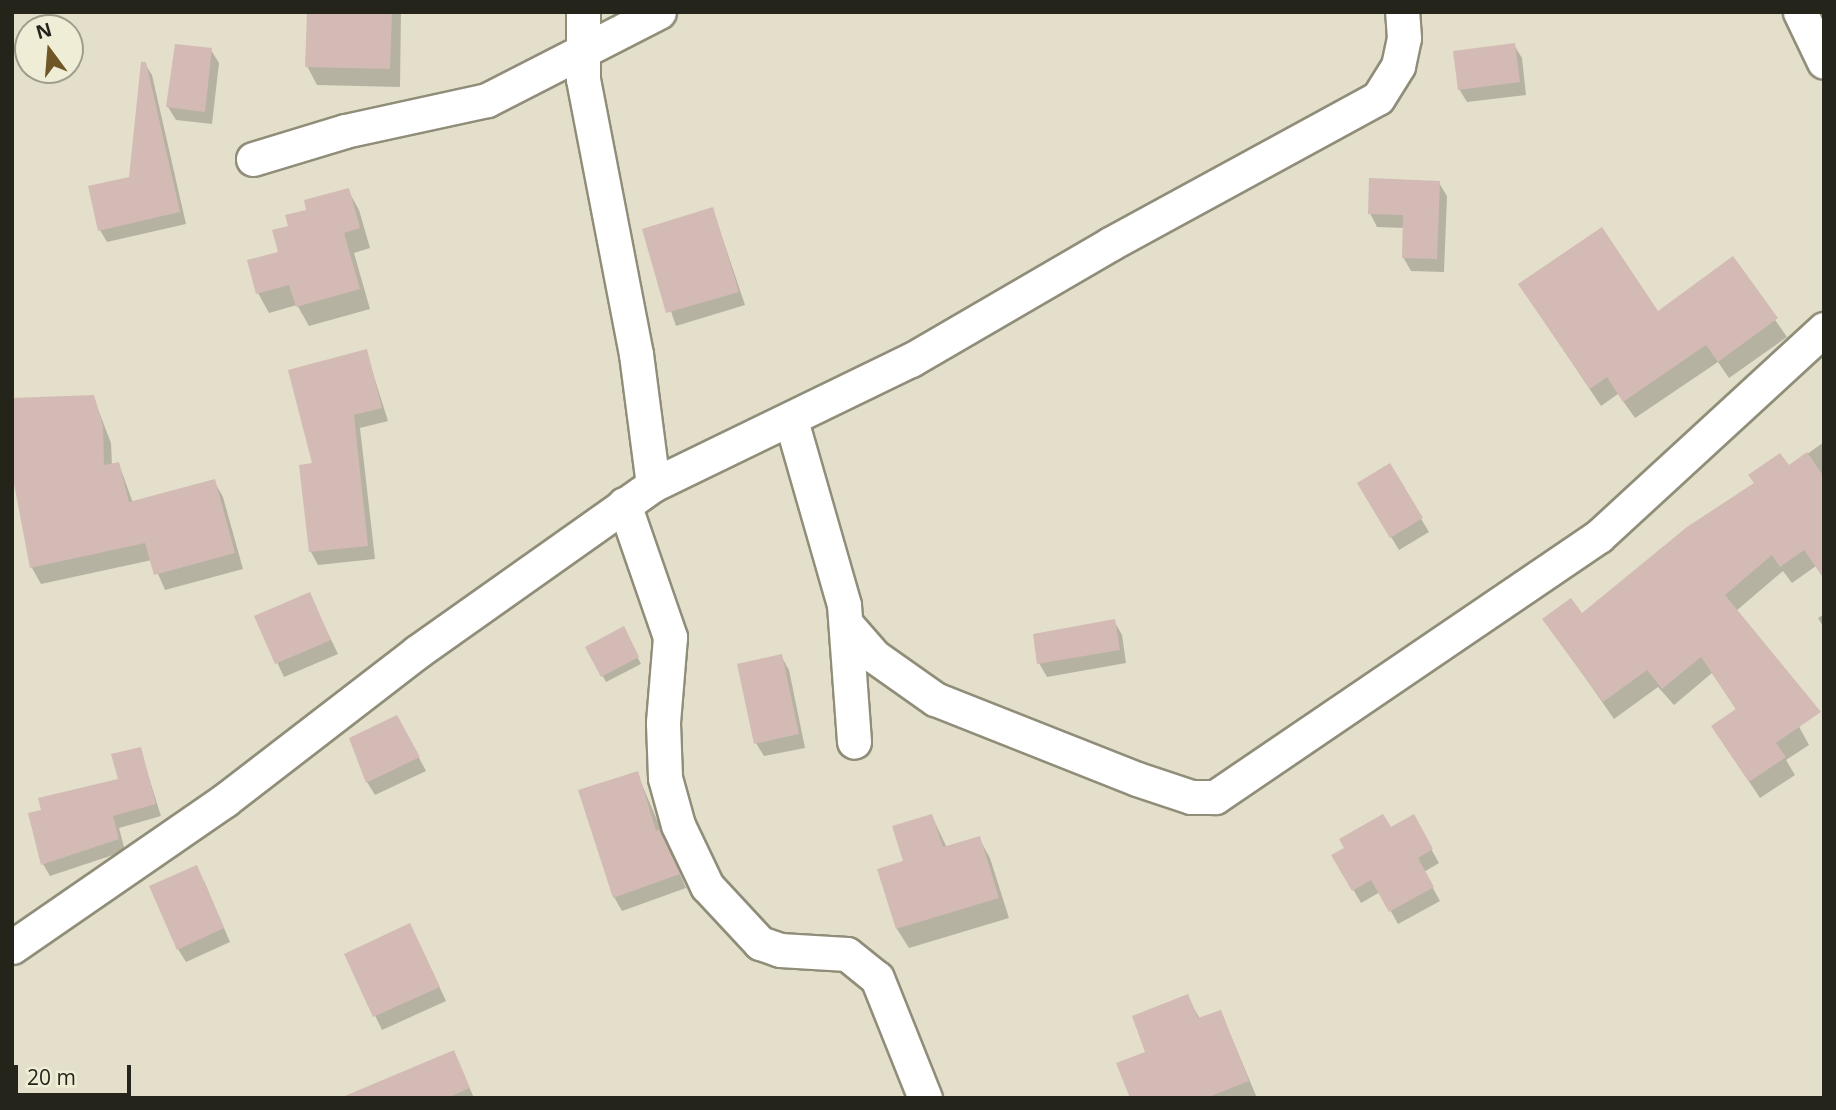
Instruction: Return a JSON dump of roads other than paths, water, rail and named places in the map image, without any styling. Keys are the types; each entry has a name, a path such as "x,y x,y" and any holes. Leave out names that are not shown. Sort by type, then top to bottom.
{"street":[{"path":"583,12 581,49 593,146 636,354 653,485"},
{"path":"253,159 345,131 487,100 581,49 659,12"},
{"path":"12,947 225,800 417,652 653,485 911,360 1110,244 1378,98 1398,66 1404,38 1402,12"},
{"path":"1800,12 1824,62"},
{"path":"848,626 874,656 935,699 1137,779 1191,797 1215,797 1599,536 1824,329"},
{"path":"791,420 848,626 854,742"},
{"path":"624,504 670,637 663,723 665,778 678,825 707,886 760,943 780,950 847,954 871,972 890,1000 925,1098"}]}
